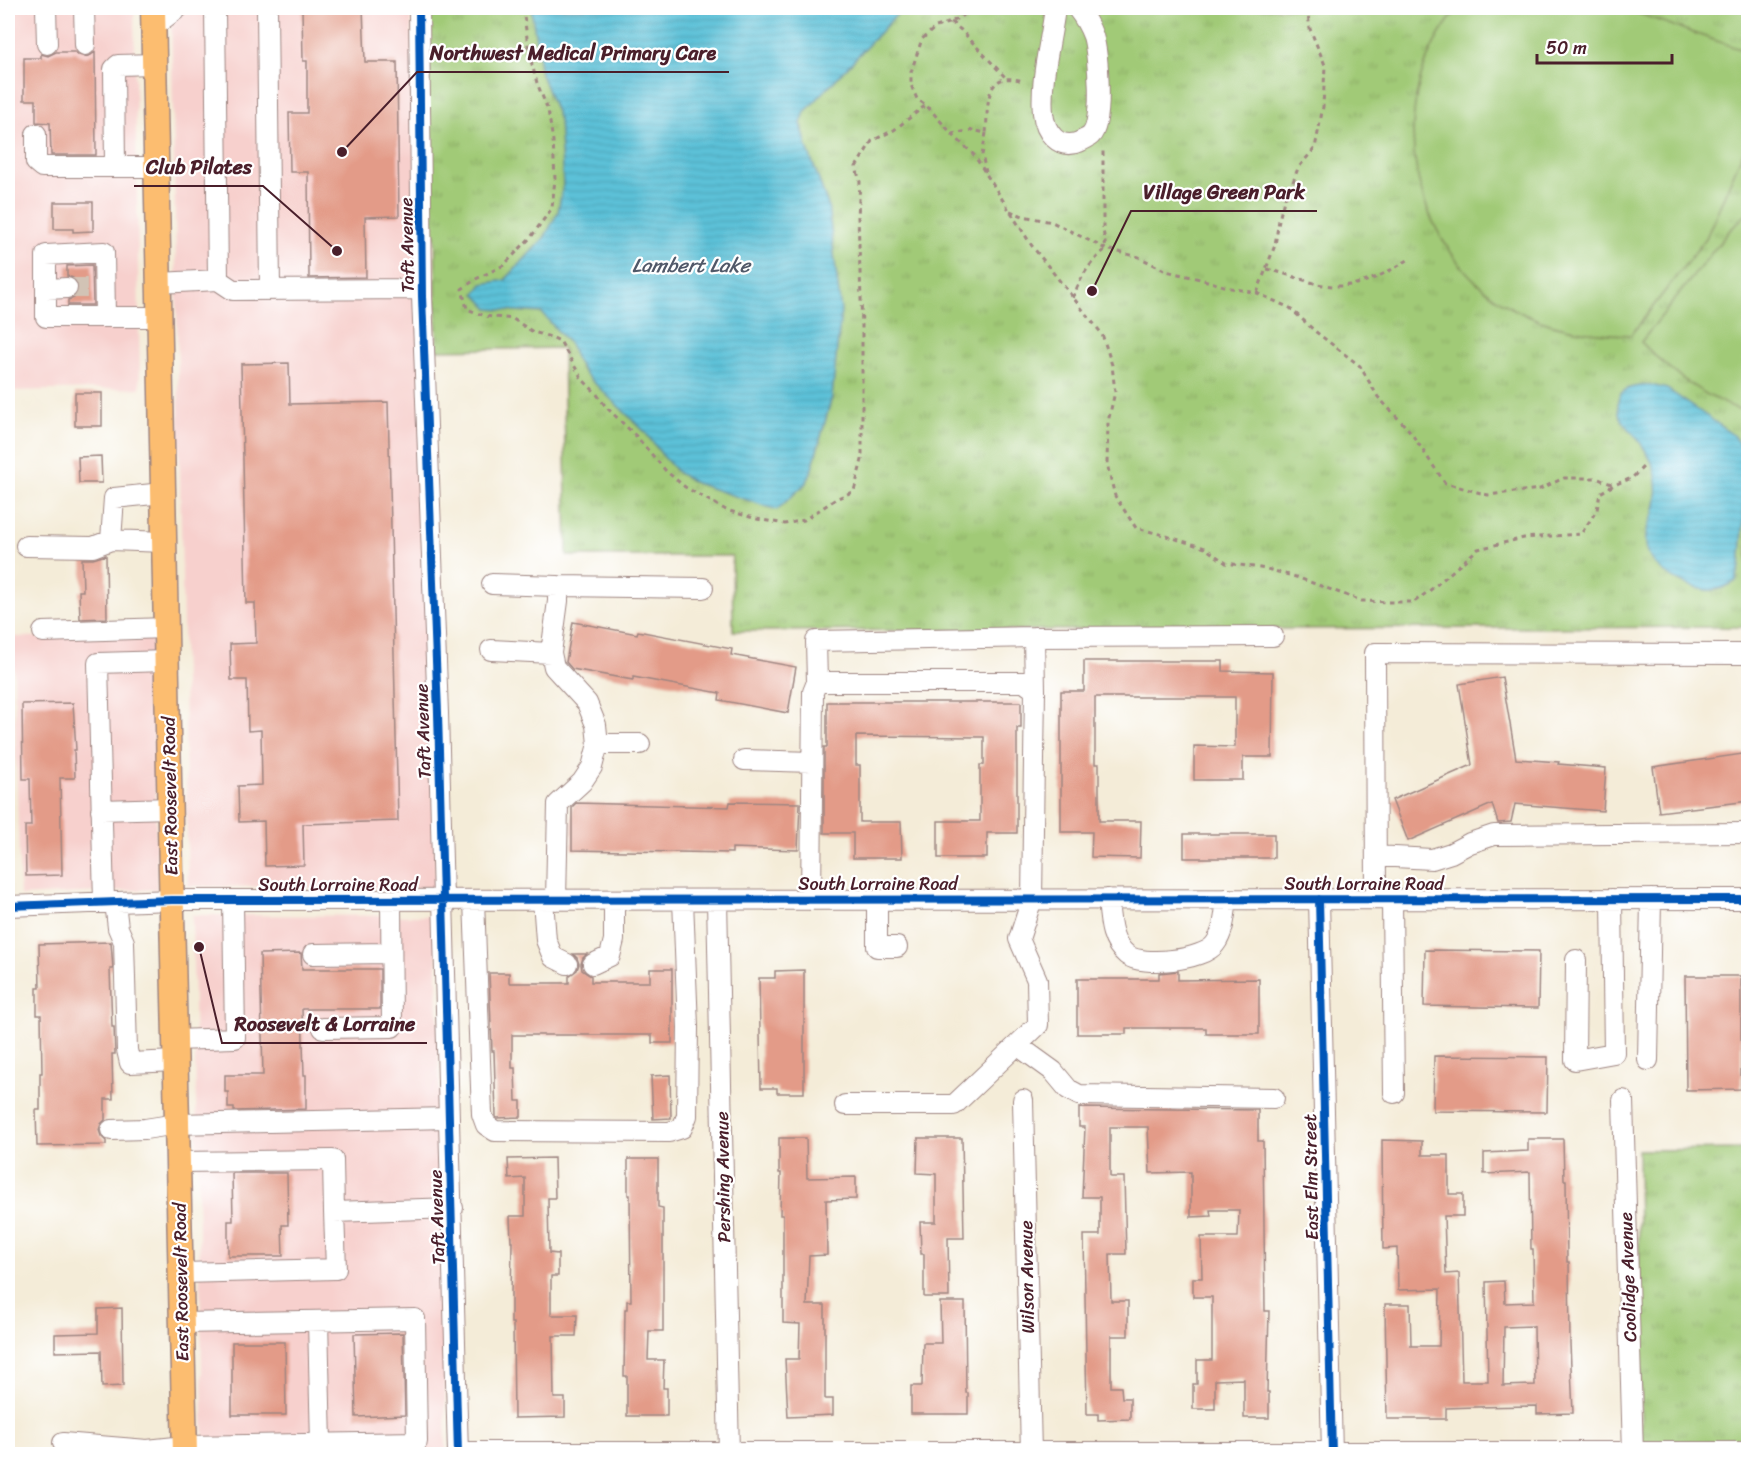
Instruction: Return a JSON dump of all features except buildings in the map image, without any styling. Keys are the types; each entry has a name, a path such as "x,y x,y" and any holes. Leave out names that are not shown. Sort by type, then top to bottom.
{"main road":[{"name":"East Roosevelt Road","path":"154,16 185,1450"}],"street":[{"path":"46,8 47,44"},
{"path":"84,8 85,45"},
{"path":"154,16 178,8"},
{"path":"215,8 218,280"},
{"path":"267,8 270,290"},
{"name":"Taft Avenue","path":"419,8 422,289 438,713 458,1453"},
{"path":"1055,8 1042,94 1043,116 1052,138 1061,143 1073,144 1091,135 1098,121 1098,69 1094,39 1088,24 1077,8"},
{"path":"115,167 114,69 118,65 154,64"},
{"path":"36,134 36,162 42,167 157,167"},
{"path":"105,317 100,288 104,252 46,255 46,317 105,317 160,317"},
{"path":"159,283 218,280 233,290 422,289"},
{"path":"46,289 67,288"},
{"path":"111,540 114,498 163,493"},
{"path":"26,546 93,547 111,540 164,542"},
{"path":"492,584 703,588"},
{"path":"558,586 551,653 554,667 587,703 596,724 598,744 592,767 587,775 558,804 546,940 553,957 567,964"},
{"path":"43,632 166,628"},
{"path":"811,900 813,692 817,682 816,641 1273,636"},
{"path":"846,1105 954,1105 1038,1025 1036,980 1018,939 1032,899 1034,637"},
{"path":"491,650 551,653"},
{"path":"1394,1093 1384,899 1376,856 1375,653 1749,654"},
{"path":"167,661 98,663 101,810 109,902 124,942 127,1050 130,1063 176,1050 235,1038 233,901"},
{"path":"817,682 1024,682 1035,690"},
{"path":"598,744 640,744"},
{"path":"744,760 812,762"},
{"path":"101,810 170,808"},
{"path":"1376,856 1432,859 1494,835 1749,833"},
{"path":"877,899 877,947 897,947"},
{"path":"1108,899 1110,928 1116,942 1128,956 1150,961 1181,959 1214,946 1222,928 1227,899"},
{"name":"East Elm Street","path":"1319,899 1332,1453"},
{"path":"1576,960 1575,1060 1614,1053 1612,899"},
{"path":"1648,1060 1651,899"},
{"name":"South Lorraine Road","path":"8,906 172,900 1749,899"},
{"path":"323,1028 392,1028 391,900"},
{"path":"474,900 482,1114 486,1125 495,1131 669,1132 682,1128 687,1116 688,1027 683,900"},
{"path":"593,964 610,956 614,940 614,900"},
{"name":"Pershing Avenue","path":"717,900 729,1453"},
{"path":"313,954 391,953"},
{"path":"1017,1045 1053,1071 1068,1089 1079,1095 1274,1098"},
{"name":"Wilson Avenue","path":"1023,1100 1031,1453"},
{"name":"Coolidge Avenue","path":"1623,1100 1633,1453"},
{"path":"111,1130 145,1129 177,1124 449,1118"},
{"path":"178,1162 333,1160 336,1269 181,1274"},
{"path":"334,1212 453,1208"},
{"path":"63,1443 93,1450 185,1450 417,1442 415,1319 182,1323"},
{"path":"318,1321 321,1444"},
{"path":"458,1453 1749,1452"}],"path":[{"path":"523,8 529,53 537,83 548,110 553,141 555,179 552,208 512,258 462,290 467,309 485,316 513,319 533,332 560,341 582,379 666,471 685,487 726,510 757,519 785,524 804,520 854,491 862,460 862,326 858,217 860,182 856,167 873,141 894,130 926,105"},
{"path":"970,8 969,12 936,27 922,39 911,72 911,84 917,99 926,105 974,155 1032,246 1102,334 1112,365 1114,392 1108,422 1107,464 1115,496 1136,528 1205,548 1226,563 1267,569 1362,600 1414,602 1478,549 1524,538 1581,534 1598,510 1600,493 1632,478 1643,467"},
{"path":"1257,293 1275,245 1284,200 1298,168 1315,148 1323,107 1325,65 1310,29 1307,8"},
{"path":"951,22 1006,78"},
{"path":"987,177 982,155 989,95 996,82 1006,78 1044,83"},
{"path":"952,134 972,130 986,132"},
{"path":"1091,135 1103,146 1102,229 1106,249"},
{"path":"1008,210 1023,216 1052,222 1106,249 1138,257 1166,271 1257,293 1290,308 1316,332 1360,366 1378,397 1409,430 1445,483 1488,495 1540,489 1564,478 1596,478 1614,485"},
{"path":"1072,298 1080,278 1093,260 1106,249"},
{"path":"1267,269 1291,274 1305,280 1345,286 1366,282 1389,272 1411,258"}],"shaded area":[{"path":"8,8 134,8 140,388 8,391"},
{"path":"171,8 411,8 436,889 188,886"},
{"path":"152,635 157,889 20,896 13,637"},
{"path":"192,915 436,916 446,1454 204,1454"}],"green space":[{"path":"419,8 1748,8 1748,627 733,631 732,556 567,556 563,348 437,350 435,234 424,234"},
{"path":"1459,8 1623,8 1748,52 1748,140 1706,238 1631,335 1555,326 1512,308 1477,282 1449,249 1428,211 1416,170 1413,127 1419,84 1434,44"},
{"path":"1748,213 1748,412 1690,385 1641,342 1729,231"},
{"path":"1748,1149 1748,1443 1641,1443 1638,1150"}],"water":[{"name":"Lambert Lake","path":"531,8 903,8 805,112 801,123 807,147 828,205 841,311 832,397 810,476 806,483 777,510 695,483 678,473 645,432 585,374 571,346 542,313 489,309 475,294 482,284 505,280 544,238 558,212 563,184 559,120 541,74"},
{"path":"1651,385 1667,389 1714,421 1733,435 1741,447 1744,518 1740,567 1736,581 1716,590 1692,587 1676,580 1661,570 1647,548 1647,530 1657,497 1656,473 1645,450 1621,419 1618,401 1622,392 1626,390"}],"tunnel":[{"path":"67,288 95,288"}],"cycle path":[{"path":"419,8 422,296 438,713 458,1454"},
{"path":"1319,899 1332,1454"},
{"path":"8,906 172,900 1748,899"}],"place":[{"name":"Northwest Medical Primary Care","path":"342,152"},
{"name":"Club Pilates","path":"337,251"},
{"name":"Village Green Park","path":"1092,291"},
{"name":"Roosevelt & Lorraine","path":"199,947"}]}
